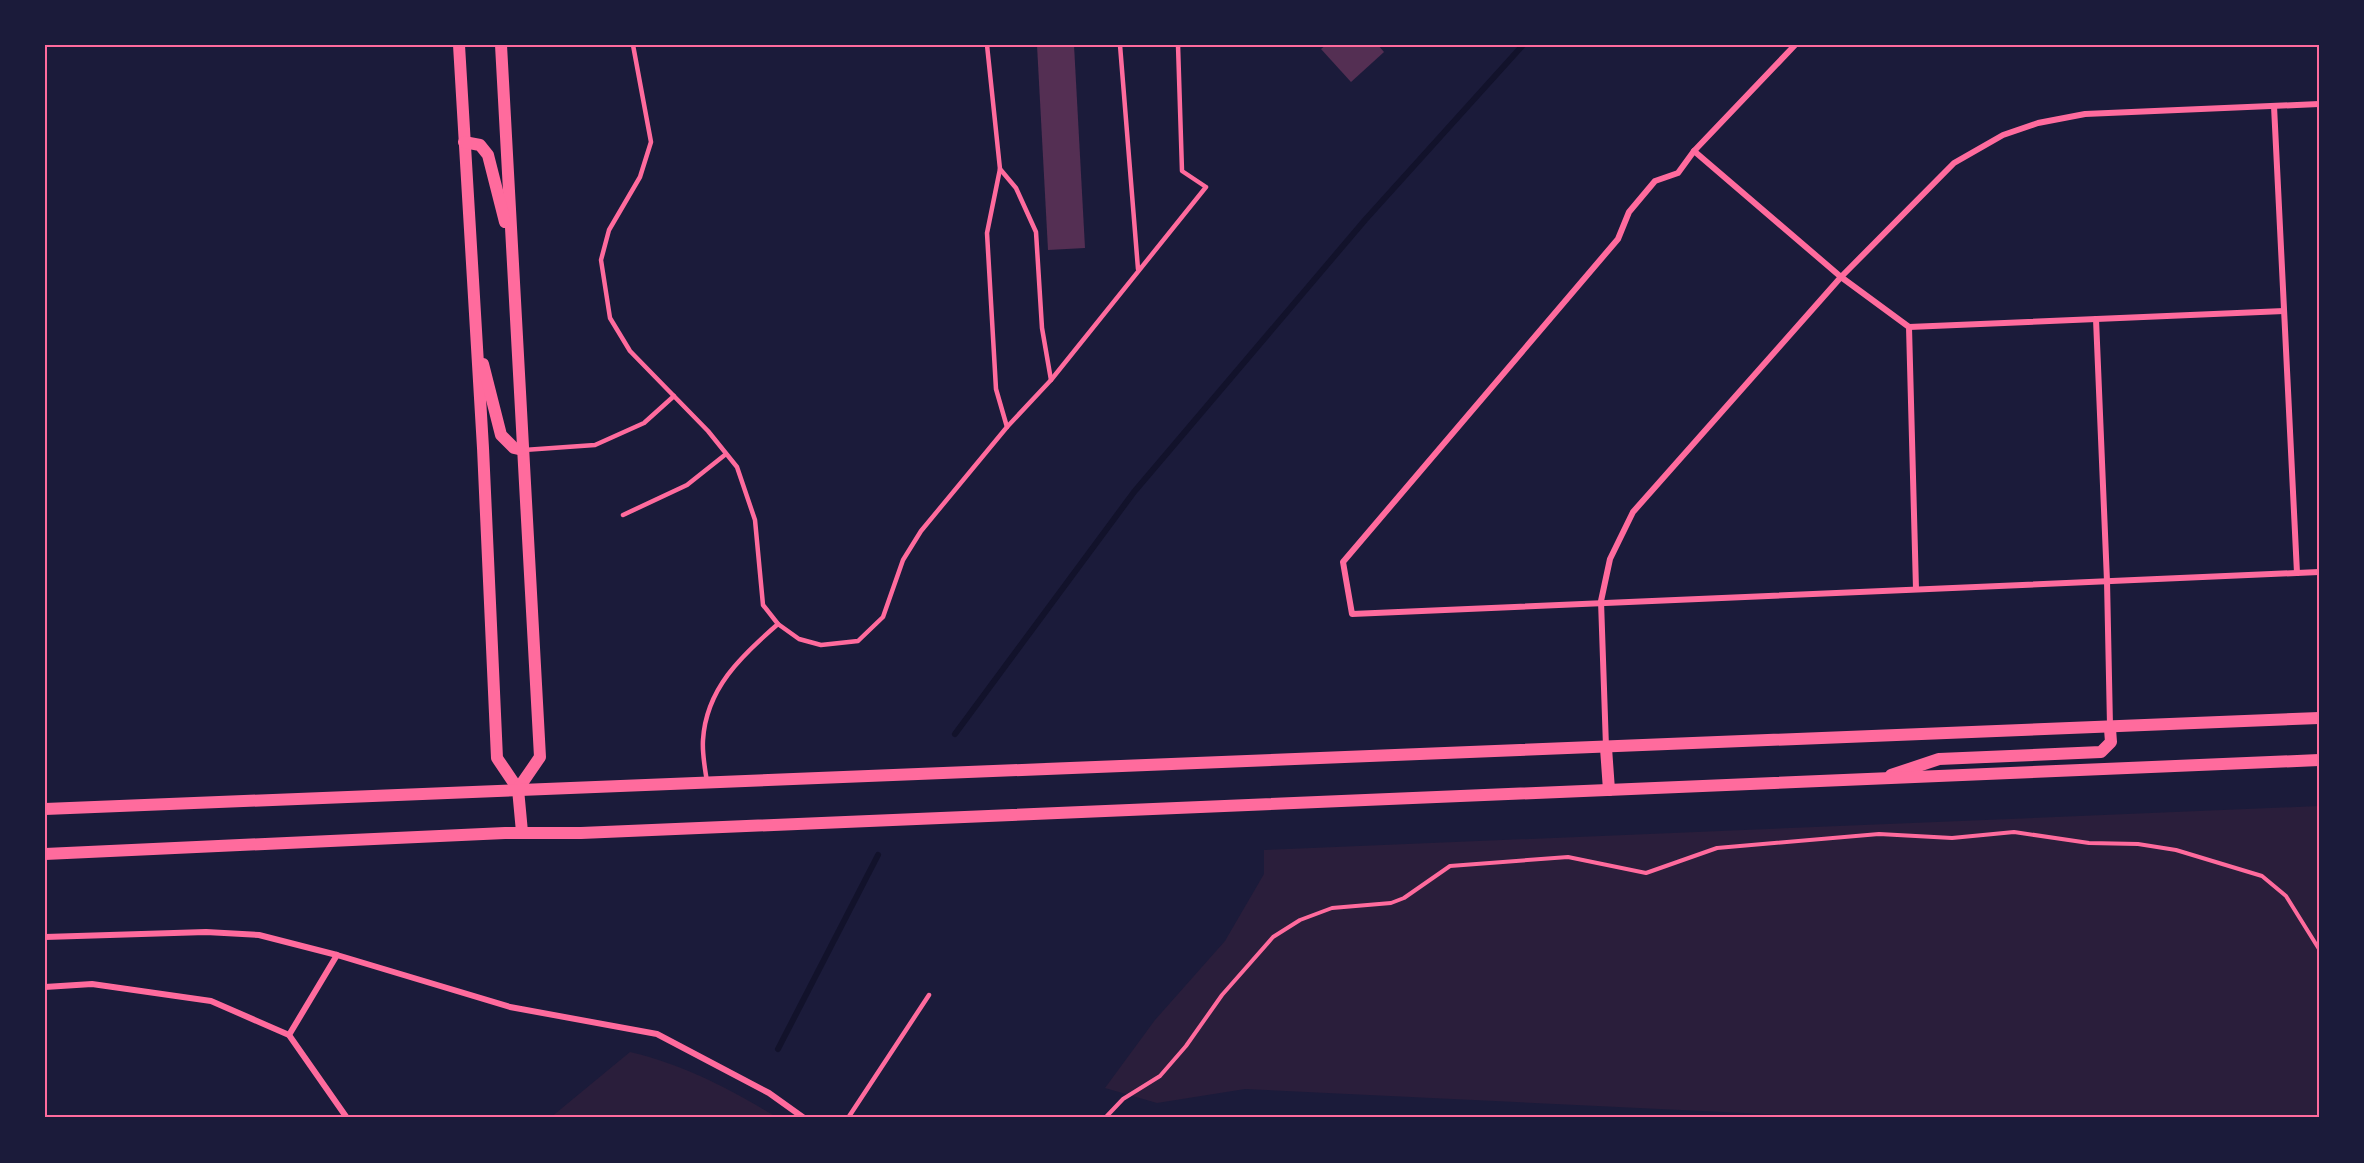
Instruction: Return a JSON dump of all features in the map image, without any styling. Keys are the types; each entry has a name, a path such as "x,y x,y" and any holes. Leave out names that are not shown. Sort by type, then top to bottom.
{"main road":[{"path":"459,45 497,758 519,789 522,832"},
{"path":"501,45 540,757 519,789"},
{"path":"464,142 480,145 488,155 512,250"},
{"path":"476,336 501,435 514,448 523,450"},
{"path":"45,809 2110,729 2319,718"},
{"path":"1876,780 1939,759 2101,752 2111,742 2110,729"},
{"path":"1606,748 1609,790"},
{"path":"45,854 522,832 605,832 2319,760"}],"street":[{"path":"1795,45 1694,151 1678,173 1655,181 1629,212 1618,239 1343,562 1352,614 1601,601 2319,572"},
{"path":"1606,748 1601,601 1610,559 1633,512 1841,277 1954,163 2003,135 2038,123 2085,114 2319,104"},
{"path":"2274,106 2297,573"},
{"path":"1694,151 1841,277 1909,327 2284,311"},
{"path":"2096,319 2107,581 2110,729"},
{"path":"1909,327 1916,589"},
{"path":"45,937 216,933 259,935 510,1007 657,1034 769,1093 804,1118"},
{"path":"289,1035 337,956"},
{"path":"45,987 92,984 212,1001 289,1035 347,1118"}],"lane":[{"path":"633,45 651,142 640,177 609,230 600,260 610,318 630,351 737,466 755,520 763,605 778,624 799,639 820,645 858,641 883,617 903,560 921,531 1007,427 1051,380 1206,187 1182,171 1178,45"},
{"path":"987,45 1000,169 987,233 996,389 1007,427"},
{"path":"1120,45 1138,269"},
{"path":"1000,169 1016,188 1036,232 1042,328 1051,380"},
{"path":"523,450 595,445 644,423 674,396"},
{"path":"623,515 687,485 726,453"},
{"path":"707,782 703,741 710,702 718,685 755,644 778,624"},
{"path":"848,1118 929,995"}],"path":[{"path":"1105,1118 1123,1099 1160,1076 1186,1046 1222,995 1273,937 1300,920 1332,908 1391,903 1404,898 1450,866 1568,857 1646,873 1717,848 1879,834 1952,838 2014,832 2089,843 2148,845 2176,850 2262,876 2286,896 2319,949"}],"shaded area":[{"path":"2319,806 2319,1118 1845,1118 1245,1089 1157,1103 1105,1088 1155,1020 1225,941 1264,874 1264,850"},
{"path":"630,1052 670,1064 707,1079 778,1118 550,1118"}],"building":[{"path":"1037,45 1074,45 1085,248 1048,250"},
{"path":"1326,45 1378,45 1384,52 1351,82 1321,49"}],"waterway":[{"path":"955,734 1134,492 1365,220 1523,45"},
{"path":"778,1049 878,855"}]}
